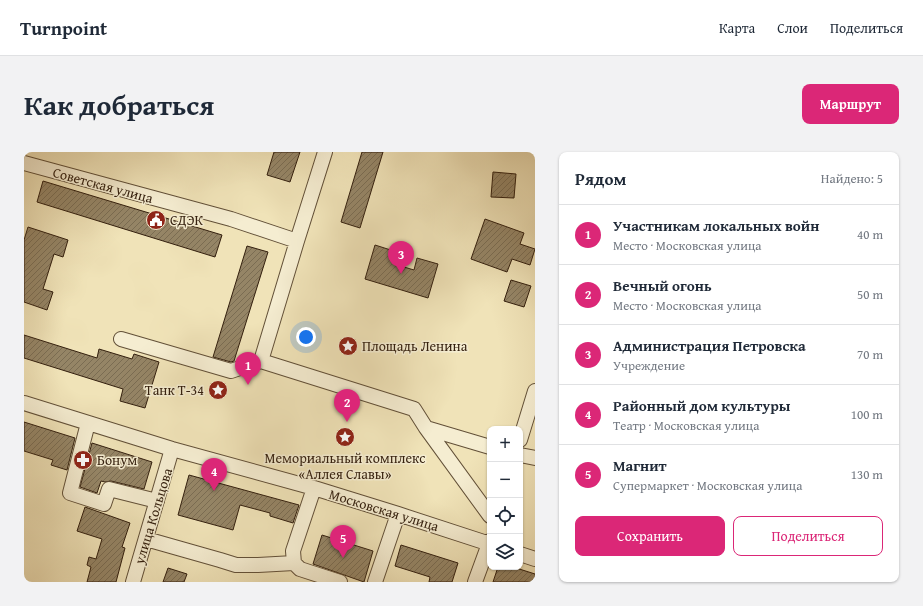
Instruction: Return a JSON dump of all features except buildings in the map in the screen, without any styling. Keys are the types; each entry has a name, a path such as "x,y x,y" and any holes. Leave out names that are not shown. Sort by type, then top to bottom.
{"street":[{"path":"261,361 325,152"},
{"name":"Советская улица","path":"24,163 231,219 297,241"},
{"path":"122,339 231,371 261,361 414,409 426,428 487,512"},
{"path":"523,430 535,391"},
{"name":"Московская улица","path":"24,403 172,449 314,488 487,542"},
{"path":"88,423 70,493 104,504 109,489 157,501"},
{"path":"426,428 487,446"},
{"name":"улица Кольцова","path":"133,582 172,449"},
{"path":"523,456 535,458"},
{"path":"314,488 293,551 294,563 300,569 340,582"},
{"path":"376,582 398,514"},
{"path":"146,539 236,565 294,563"},
{"path":"475,582 487,551"},
{"path":"523,555 535,559"}],"place":[{"name":"СДЭК","path":"156,220"},
{"name":"Администрация Петровска","path":"401,274"},
{"name":"Площадь Ленина","path":"348,346"},
{"name":"Участникам локальных войн","path":"248,385"},
{"name":"Танк Т-34","path":"218,390"},
{"name":"Вечный огонь","path":"347,422"},
{"name":"Мемориальный комплекс «Аллея Славы»","path":"345,437"},
{"name":"Бонум","path":"83,460"},
{"name":"Районный дом культуры","path":"214,491"},
{"name":"Магнит","path":"343,558"}]}
